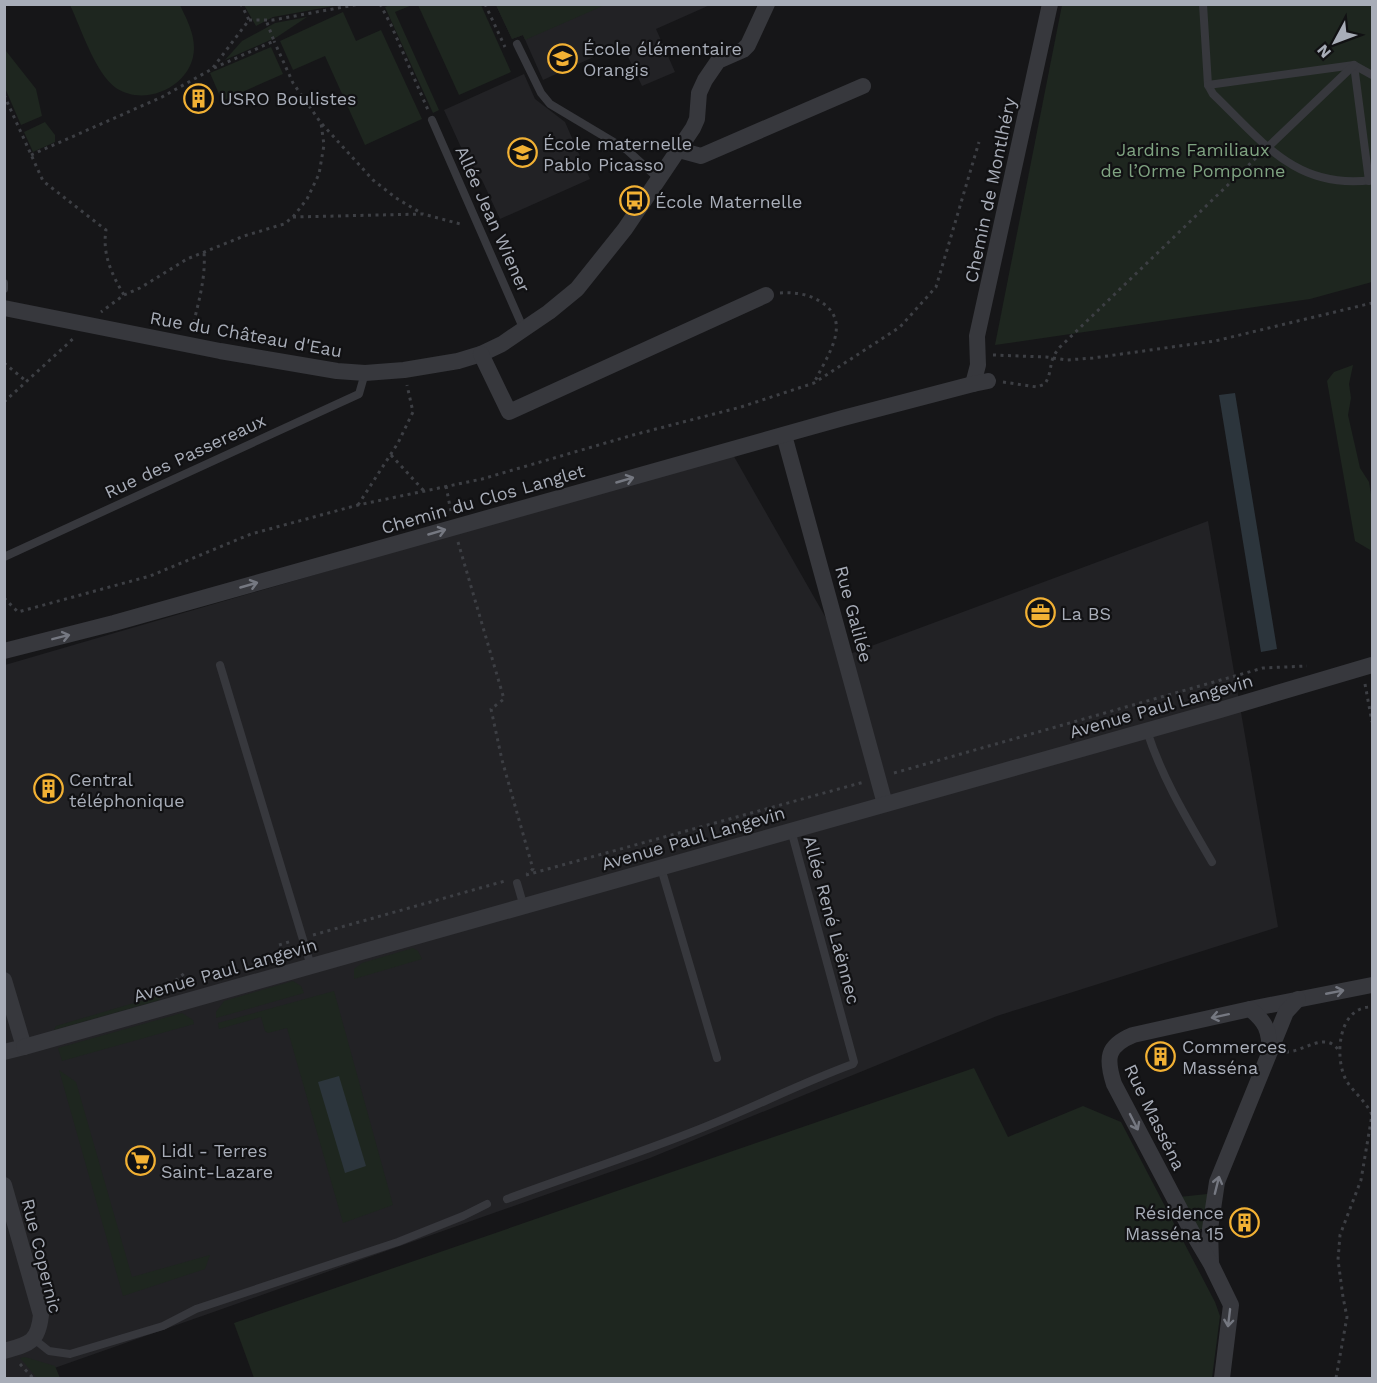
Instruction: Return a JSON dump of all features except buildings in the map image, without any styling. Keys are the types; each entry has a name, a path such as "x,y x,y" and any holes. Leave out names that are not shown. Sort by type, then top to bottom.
{"street":[{"name":"Rue du Château d'Eau","path":"4,308 290,364 365,373 404,370 458,361 481,354 524,330 577,289 625,229 680,150 697,118 699,93 705,80 718,61 743,50 748,45 767,4"},
{"name":"Chemin de Montlhéry","path":"980,382 977,336 1050,4"},
{"path":"680,150 702,156 863,86"},
{"path":"481,354 509,412 766,295"},
{"name":"Chemin du Clos Langlet","path":"4,651 114,623 980,382"},
{"name":"Rue Galilée","path":"784,435 885,804"},
{"name":"Avenue Paul Langevin","path":"24,1047 1366,667"},
{"path":"4,980 24,1047 4,1052"},
{"path":"1298,999 1372,985"},
{"name":"Rue Masséna","path":"1222,1378 1231,1305 1114,1084 1108,1058 1120,1040 1133,1035 1298,999"},
{"name":"Rue Masséna","path":"1211,1264 1210,1229 1217,1182 1286,1012 1298,999"},
{"path":"1250,1010 1262,1019 1269,1034 1270,1051"},
{"name":"Rue Copernic","path":"4,1185 41,1316 39,1330 34,1339 4,1351"}],"lane":[{"path":"1203,4 1208,85 1213,93 1268,147 1288,162 1322,179 1340,182 1371,181 1354,64"},
{"path":"517,44 541,93 550,104 627,150 659,179"},
{"path":"1208,85 1354,64 1372,75"},
{"path":"1268,147 1354,64"},
{"name":"Allée Jean Wiener","path":"432,120 524,330"},
{"path":"4,283 4,288"},
{"name":"Rue des Passereaux","path":"4,557 358,394 365,373"},
{"path":"220,665 311,966"},
{"path":"1147,730 1156,760 1170,789 1212,862"},
{"name":"Allée René Laënnec","path":"507,1198 692,1132 821,1075 853,1064 791,830"},
{"path":"661,868 717,1058"},
{"path":"516,880 524,907"},
{"path":"34,1339 49,1351 70,1354 163,1326 196,1309 398,1242 487,1204"}],"path":[{"path":"241,4 249,20"},
{"path":"249,20 266,20 360,4"},
{"path":"380,4 432,120"},
{"path":"485,4 508,53"},
{"path":"212,69 249,20"},
{"path":"266,20 293,83 321,123 373,180 396,198 423,214"},
{"path":"31,155 162,97 212,69 274,41"},
{"path":"4,95 43,181 106,230 107,259 124,295"},
{"path":"4,402 80,332 84,316 93,318 124,295 140,288 187,259 244,236 284,224 293,217 307,199 319,174 324,145 321,123"},
{"path":"4,597 18,612 150,576 251,534 358,505 482,479 633,435 741,407 814,383 900,327 936,287 979,142"},
{"path":"980,382 1037,387 1045,384 1049,377 1051,358 1268,147"},
{"path":"293,217 423,214 470,226 478,224"},
{"path":"189,345 202,287 205,267 204,252"},
{"path":"766,295 782,292 797,293 816,299 830,308 837,318 837,332 814,383"},
{"path":"979,355 1067,360 1093,358 1215,341 1372,303"},
{"path":"4,363 26,382"},
{"path":"358,505 390,455 413,412 404,370"},
{"path":"390,455 424,491"},
{"path":"446,486 454,527 504,699 491,709 502,760 533,869 526,875"},
{"path":"279,945 1263,668 1314,664"},
{"path":"1366,667 1372,722"},
{"path":"1336,1378 1347,1317 1342,1298 1338,1260 1340,1235 1361,1180 1372,1118 1369,1109 1347,1081 1340,1052 1342,1031 1347,1020 1356,1012 1367,1006 1372,1007"},
{"path":"1270,1051 1298,1051 1319,1042 1328,1041 1340,1052"}],"shaded area":[{"name":"École élémentaire Orangis","path":"496,5 710,5 656,29 675,72 642,86 622,44 543,80 523,35 512,39"},
{"name":"École maternelle Pablo Picasso","path":"524,74 535,99 565,122 590,179 500,219 482,180 470,167 444,110"},
{"path":"1235,393 1277,649 1261,652 1219,395"},
{"path":"732,453 847,655 1208,521 1278,927 997,1016 650,1158 46,1371 57,1378 5,1378 5,665"},
{"path":"339,1076 366,1166 345,1173 318,1082"}],"green space":[{"path":"70,5 180,5 194,42 192,61 186,73 177,82 154,94 128,94 116,88 108,81 95,61"},
{"path":"244,5 339,5 273,17 256,26"},
{"path":"412,5 395,12 439,110 433,113 385,7"},
{"path":"418,5 481,5 511,72 459,95"},
{"path":"496,5 605,5 525,40 523,35 512,39"},
{"name":"Jardins Familiaux de l’Orme Pomponne","path":"1062,5 1372,5 1372,282 1310,299 995,345"},
{"path":"343,12 356,41 381,30 422,119 365,145 325,56 293,70 280,41"},
{"path":"307,17 277,37 225,60 242,41 275,23"},
{"path":"5,47 36,89 42,116 21,125 5,88"},
{"path":"271,47 283,74 222,101 210,73"},
{"path":"45,122 55,135 55,142 33,152 24,132"},
{"path":"1353,365 1349,384 1351,398 1348,415 1360,468 1369,482 1372,500 1372,551 1355,541 1327,381 1334,372"},
{"path":"413,948 418,951 422,959 354,979 354,969 362,963"},
{"path":"293,981 301,986 304,993 216,1018 216,1012 224,1001"},
{"path":"334,991 393,1205 343,1223 287,1028 268,1033 265,1031 261,1017 219,1029 218,1023"},
{"path":"161,995 160,1000 54,1030 56,1026"},
{"path":"182,1013 193,1020 194,1024 62,1061 58,1048"},
{"path":"974,1068 1008,1137 1083,1106 1121,1122 1215,1302 1220,1316 1212,1378 254,1378 234,1323"},
{"path":"59,1070 76,1082 132,1277 210,1255 205,1269 123,1296"},
{"path":"1207,1194 1207,1228 1196,1230 1179,1197"},
{"path":"25,1357 55,1366 60,1378 37,1378 20,1358"}],"place":[{"name":"École élémentaire Orangis","path":"562,58"},
{"name":"USRO Boulistes","path":"199,98"},
{"name":"École maternelle Pablo Picasso","path":"522,153"},
{"name":"École Maternelle","path":"634,201"},
{"name":"La BS","path":"1040,613"},
{"name":"Central téléphonique","path":"48,789"},
{"name":"Commerces Masséna","path":"1161,1056"},
{"name":"Lidl - Terres Saint-Lazare","path":"140,1160"},
{"name":"Résidence Masséna 15","path":"1245,1222"}]}
